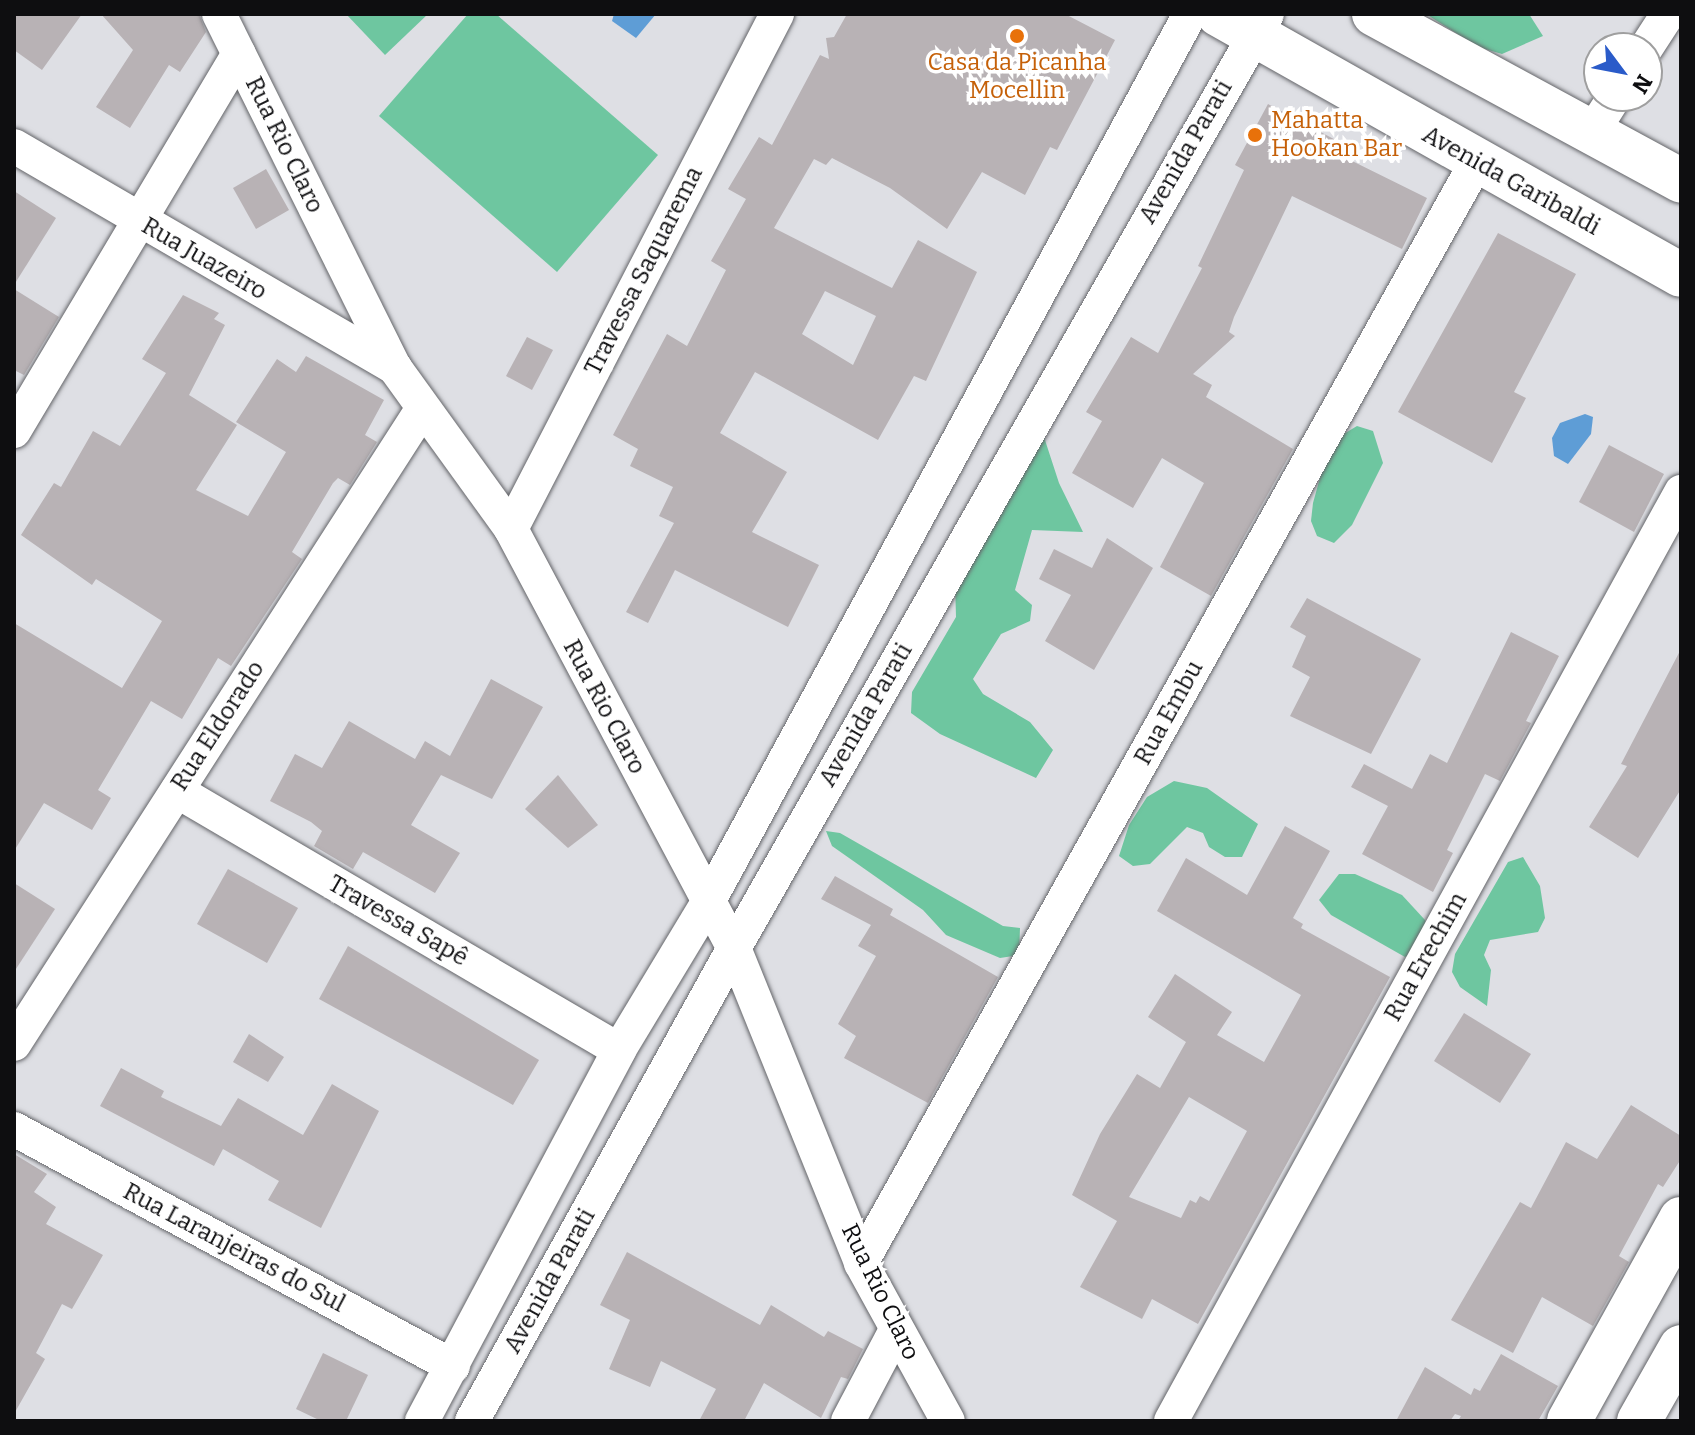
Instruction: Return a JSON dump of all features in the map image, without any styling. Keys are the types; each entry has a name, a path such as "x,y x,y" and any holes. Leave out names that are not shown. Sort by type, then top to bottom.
{"main road":[{"path":"1374,14 1681,181"},
{"name":"Avenida Garibaldi","path":"1246,21 1476,163 1681,275"},
{"path":"1681,1219 1577,1407 1640,1419 1681,1347"}],"street":[{"name":"Rua Rio Claro","path":"219,14 395,368 511,529 707,904 734,948 861,1263 895,1332 949,1420"},
{"name":"Travessa Saquarema","path":"511,529 777,14"},
{"name":"Avenida Parati","path":"422,1421 619,1050 707,904 1190,14"},
{"path":"1656,32 1668,14"},
{"name":"Avenida Parati","path":"472,1421 1246,21"},
{"path":"14,431 141,223 239,54"},
{"path":"1591,134 1605,112"},
{"name":"Rua Juazeiro","path":"14,146 141,223 395,368"},
{"name":"Rua Embu","path":"861,1263 1476,163"},
{"name":"Rua Eldorado","path":"14,1044 423,408"},
{"name":"Rua Erechim","path":"1171,1421 1681,492"},
{"name":"Travessa Sapê","path":"177,791 619,1050"},
{"name":"Rua Laranjeiras do Sul","path":"14,1129 453,1366"},
{"path":"848,1421 895,1332"}],"green space":[{"path":"346,14 428,14 385,55"},
{"path":"468,14 496,14 658,155 557,272 379,116"},
{"path":"1426,14 1529,14 1543,36 1502,54 1478,47"},
{"path":"1357,426 1373,431 1383,463 1352,525 1334,543 1317,536 1311,521 1313,503 1323,467 1342,435"},
{"path":"1044,437 1059,483 1083,532 1032,530 1015,590 1032,605 1030,621 1001,634 973,679 983,694 1030,722 1053,750 1036,778 940,734 911,713 912,692 956,617 955,583"},
{"path":"1174,781 1207,788 1258,824 1242,857 1225,857 1209,847 1203,833 1187,827 1150,864 1133,866 1119,856 1129,825 1147,797"},
{"path":"826,831 840,833 1003,926 1020,928 1019,955 1000,958 946,935 923,910 832,846"},
{"path":"1523,857 1540,886 1545,918 1538,932 1490,940 1484,955 1491,970 1487,1006 1460,987 1452,972 1455,954 1508,862"},
{"path":"1339,874 1355,874 1402,895 1425,920 1429,936 1421,950 1405,957 1331,915 1319,900"}],"water":[{"path":"614,14 656,14 636,38 612,21"},
{"path":"1585,414 1593,417 1591,434 1568,464 1554,456 1552,438 1560,423"}],"building":[{"path":"14,14 82,14 42,70 14,50"},
{"path":"101,14 199,14 206,32 180,72 169,65 130,128 96,107 133,50"},
{"path":"847,14 1065,14 1115,40 1057,150 1050,147 1025,195 982,172 947,229 890,188 832,158 826,165 814,159 774,228 892,288 918,240 977,272 926,381 914,376 878,440 755,372 720,433 787,472 752,532 819,565 788,627 675,570 648,623 626,612 674,523 659,516 673,487 630,466 638,449 613,435 667,334 687,346 726,270 711,261 746,199 728,189 759,137 772,145 820,55 829,59 826,38 834,37","holes":["825,291 876,316 853,365 802,334"]},
{"path":"1268,104 1345,145 1340,155 1427,198 1402,249 1292,196 1234,317 1229,332 1235,336 1193,374 1212,385 1206,397 1293,449 1211,596 1160,567 1204,483 1162,458 1133,508 1072,473 1102,421 1086,412 1131,337 1158,353 1202,268 1198,266 1244,170 1235,165"},
{"path":"266,169 289,210 256,229 233,188"},
{"path":"14,191 56,218 14,285"},
{"path":"1498,233 1576,274 1514,392 1526,398 1492,463 1398,412"},
{"path":"14,289 59,317 24,375 14,370"},
{"path":"183,295 219,313 214,319 225,325 189,395 237,425 196,490 248,516 286,452 236,422 277,359 296,372 306,356 384,400 365,435 377,442 350,485 338,478 333,483 292,552 302,559 231,666 218,658 182,719 151,701 98,790 111,798 92,830 44,803 14,851 14,623 122,688 162,621 96,579 92,585 21,535 54,483 61,487 93,431 120,446 166,373 142,359"},
{"path":"527,337 553,350 532,390 506,376"},
{"path":"1609,445 1664,474 1634,532 1579,502"},
{"path":"1107,538 1153,568 1094,670 1045,641 1071,595 1039,579 1054,549 1092,568"},
{"path":"1307,598 1421,659 1371,754 1290,716 1310,677 1292,667 1306,636 1290,627"},
{"path":"1511,632 1559,656 1526,721 1531,723 1500,781 1485,774 1447,850 1453,853 1433,892 1362,854 1388,806 1351,787 1364,764 1412,789 1430,754 1447,763"},
{"path":"1681,649 1681,789 1638,858 1589,827 1627,766 1621,764"},
{"path":"491,679 543,707 492,799 441,775 411,825 460,853 435,893 363,852 353,869 314,846 322,831 270,801 295,754 322,768 349,721 415,759 425,741 450,756"},
{"path":"558,775 598,825 568,848 525,809"},
{"path":"1285,826 1330,851 1293,918 1303,924 1301,928 1390,977 1198,1324 1152,1299 1142,1319 1080,1287 1117,1221 1072,1195 1100,1134 1137,1074 1160,1088 1186,1042 1148,1017 1175,974 1232,1012 1217,1035 1264,1062 1301,995 1157,911 1186,858 1247,895","holes":["1189,1097 1247,1131 1209,1201 1200,1196 1196,1203 1190,1200 1181,1218 1129,1197"]},
{"path":"228,869 298,908 267,963 197,924"},
{"path":"835,876 893,909 890,915 998,977 928,1103 844,1058 856,1036 838,1024 876,956 858,946 871,925 821,899"},
{"path":"14,883 55,909 14,972"},
{"path":"348,946 539,1060 513,1105 319,999"},
{"path":"1464,1013 1531,1054 1500,1103 1434,1061"},
{"path":"249,1034 284,1057 268,1082 233,1062"},
{"path":"121,1068 164,1091 161,1097 221,1126 238,1098 303,1135 332,1084 379,1111 321,1228 268,1200 279,1181 223,1149 214,1166 100,1106"},
{"path":"1631,1105 1681,1136 1681,1159 1663,1187 1658,1184 1619,1256 1629,1262 1593,1326 1542,1297 1513,1353 1451,1320 1520,1202 1531,1208 1566,1142 1597,1159"},
{"path":"14,1154 47,1174 34,1192 56,1207 46,1224 103,1255 72,1309 62,1304 36,1353 45,1359 14,1414"},
{"path":"627,1252 760,1325 771,1305 824,1337 828,1331 863,1349 848,1379 841,1377 821,1418 764,1383 744,1421 699,1421 716,1389 661,1361 650,1387 609,1369 630,1320 600,1305"},
{"path":"323,1353 368,1375 346,1421 321,1421 296,1409"},
{"path":"1501,1354 1558,1386 1538,1421 1458,1421 1461,1416 1455,1414 1450,1421 1396,1421 1425,1367 1471,1395 1474,1388 1480,1391"}],"place":[{"name":"Casa da Picanha Mocellin","path":"1017,36"},
{"name":"Mahatta Hookan Bar","path":"1255,135"}]}
